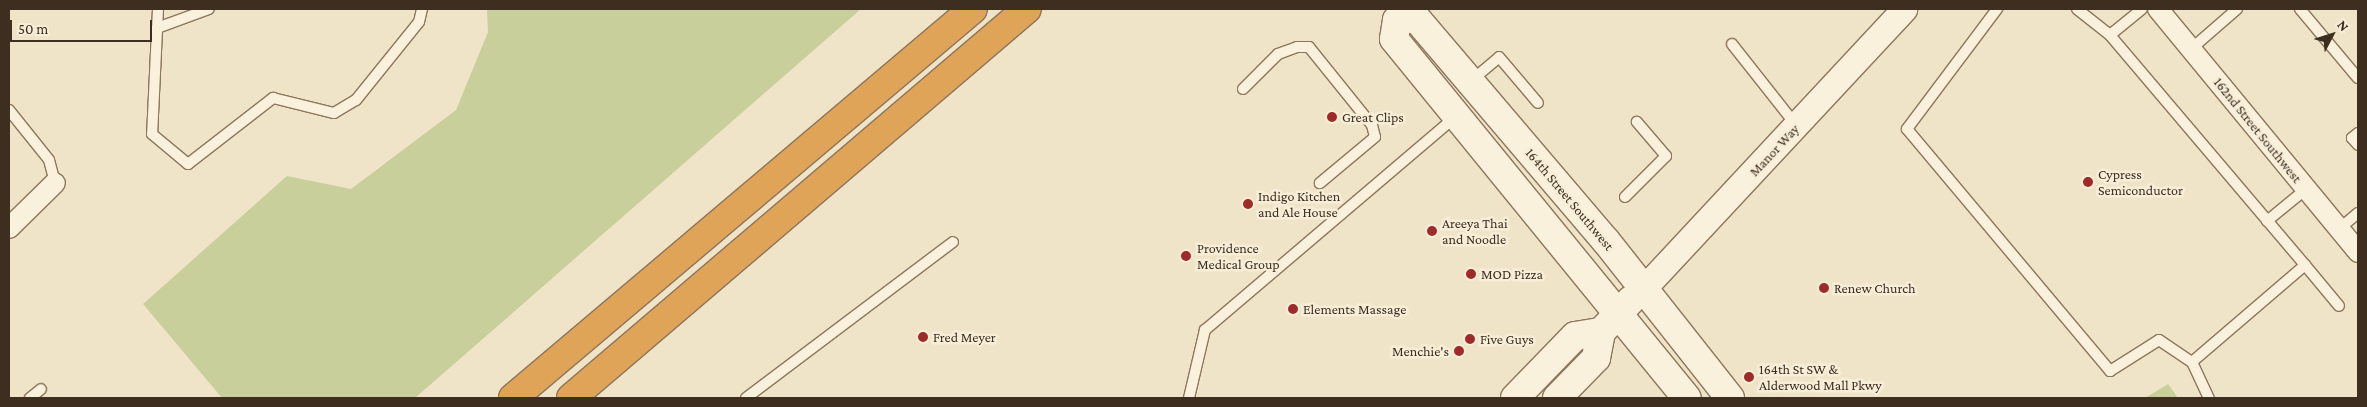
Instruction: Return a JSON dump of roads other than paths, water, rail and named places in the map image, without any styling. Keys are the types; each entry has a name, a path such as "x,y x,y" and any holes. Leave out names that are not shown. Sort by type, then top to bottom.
{"highway":[{"path":"513,398 973,9"},
{"path":"571,398 1027,9"}],"main road":[{"name":"164th Street Southwest","path":"1687,398 1619,311 1456,117 1394,39 1393,13 1416,18 1471,81 1643,289 1730,398"},
{"path":"1557,398 1596,358 1601,332 1619,311 1643,289"},
{"path":"1514,398 1575,336 1601,332"}],"street":[{"name":"Manor Way","path":"1643,289 1797,126 1904,9"},
{"name":"162nd Street Southwest","path":"2158,9 2358,250"},
{"path":"9,228 55,183"}],"lane":[{"path":"158,9 152,134 188,164 273,98 334,113 356,100 419,22 422,9"},
{"path":"157,28 209,9"},
{"path":"1997,9 1907,130 2110,371 2159,340 2192,362 2209,398"},
{"path":"2077,9 2110,35 2339,306"},
{"path":"2110,35 2142,9"},
{"path":"2191,49 2236,9"},
{"path":"2300,9 2358,78"},
{"path":"1732,44 1797,126"},
{"path":"1242,89 1278,54 1296,47 1309,47 1372,125 1374,137 1320,183"},
{"path":"1471,81 1499,57 1538,103"},
{"path":"9,110 49,160 55,183"},
{"path":"1189,398 1206,330 1456,117"},
{"path":"1625,197 1666,156 1637,122"},
{"path":"2358,133 2352,138 2358,145"},
{"path":"2267,221 2306,188"},
{"path":"2339,229 2358,213"},
{"path":"746,398 953,242"},
{"path":"2192,362 2304,265"},
{"path":"30,398 41,389"}],"place":[{"name":"Great Clips","path":"1332,117"},
{"name":"Cypress Semiconductor","path":"2088,182"},
{"name":"Indigo Kitchen and Ale House","path":"1248,204"},
{"name":"Areeya Thai and Noodle","path":"1432,231"},
{"name":"Providence Medical Group","path":"1186,256"},
{"name":"MOD Pizza","path":"1471,274"},
{"name":"Renew Church","path":"1824,288"},
{"name":"Elements Massage","path":"1293,309"},
{"name":"Fred Meyer","path":"923,337"},
{"name":"Five Guys","path":"1470,339"},
{"name":"Menchie's","path":"1459,351"},
{"name":"164th St SW & Alderwood Mall Pkwy","path":"1749,377"}]}
